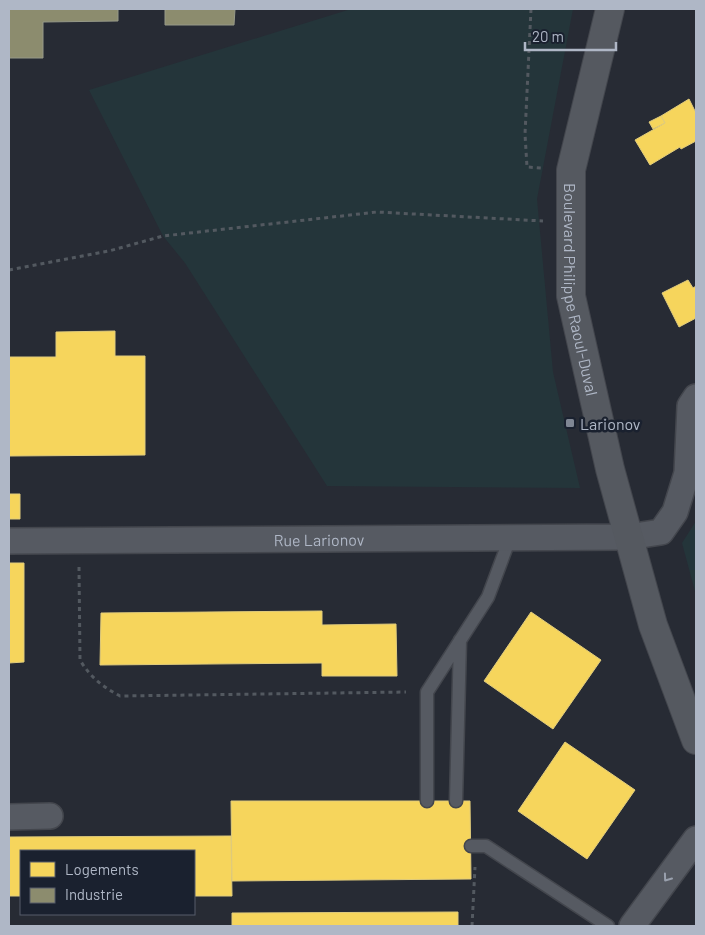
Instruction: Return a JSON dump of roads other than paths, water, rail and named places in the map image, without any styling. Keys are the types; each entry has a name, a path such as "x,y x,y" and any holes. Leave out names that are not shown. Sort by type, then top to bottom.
{"street":[{"name":"Boulevard Philippe Raoul-Duval","path":"610,9 572,170 572,296 610,469 628,537 653,625 693,725"},
{"name":"Rue Larionov","path":"9,541 628,537 660,532 675,512 687,473 690,406 696,397"},
{"path":"9,817 50,816"},
{"path":"632,926 696,839"}],"lane":[{"path":"427,801 427,692 488,597 510,538"},
{"path":"456,801 460,640"},
{"path":"473,846 486,846 608,926"}],"place":[{"name":"Larionov","path":"570,423"}]}
